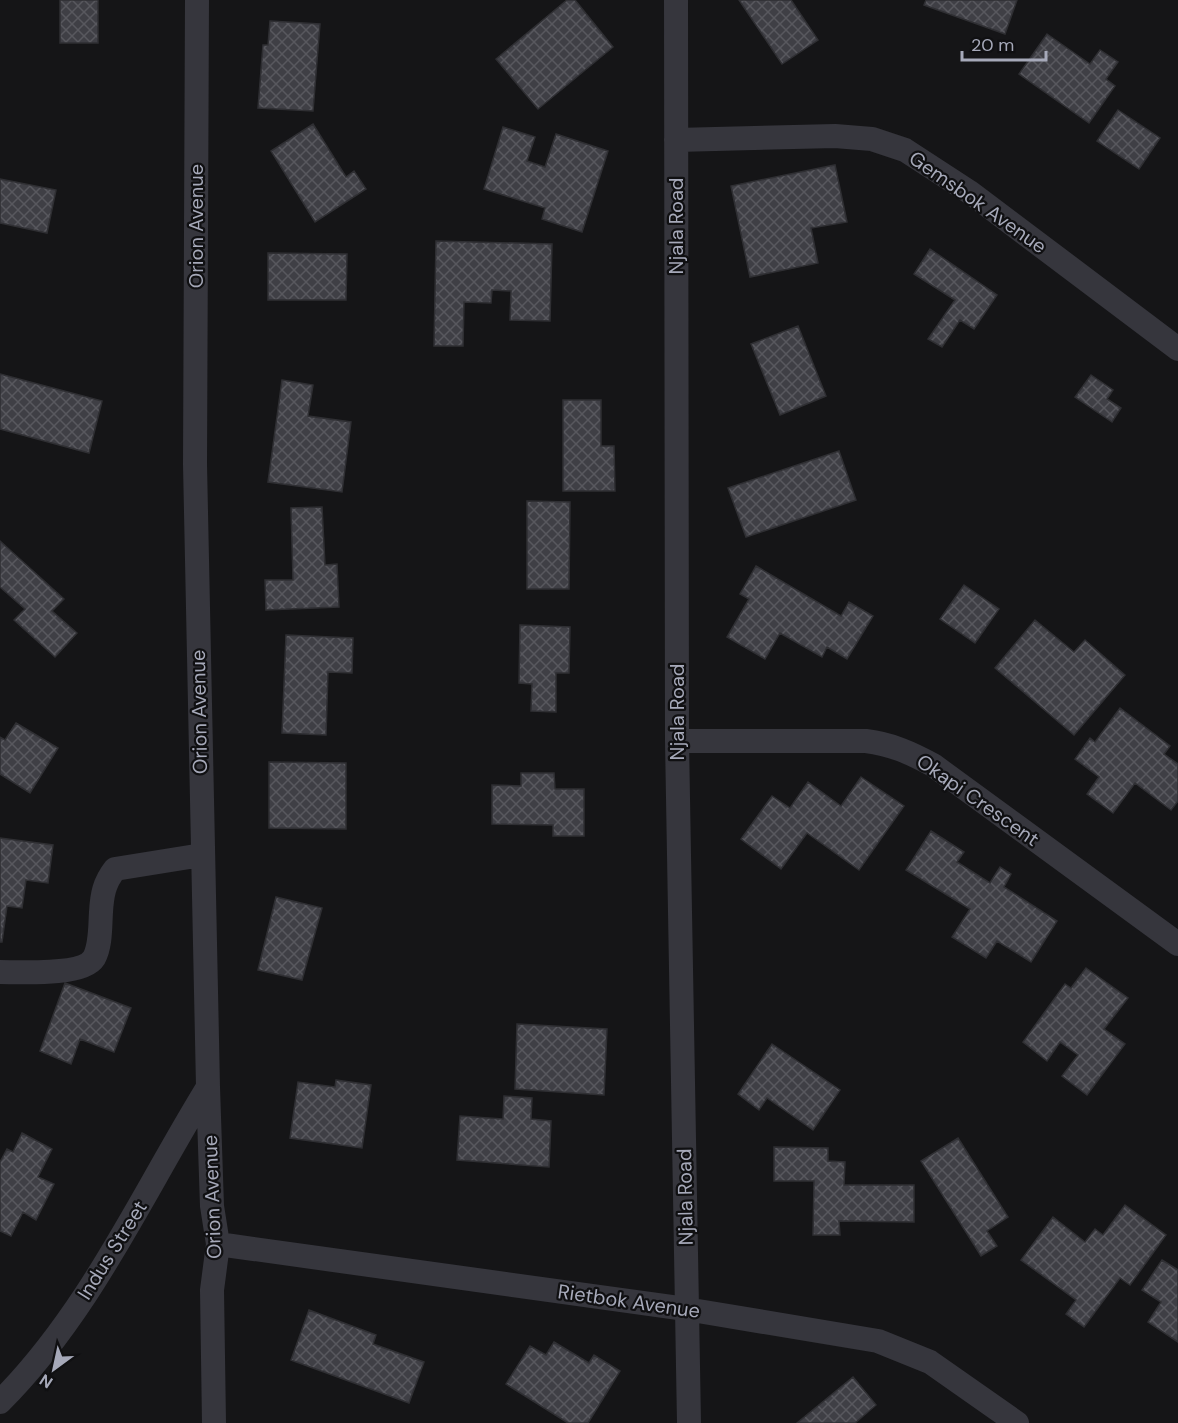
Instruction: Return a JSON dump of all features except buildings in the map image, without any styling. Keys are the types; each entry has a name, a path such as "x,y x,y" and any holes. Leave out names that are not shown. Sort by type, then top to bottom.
{"street":[{"name":"Orion Avenue","path":"197,0 195,464 208,1088 212,1206 218,1244 213,1290 214,1423"},
{"name":"Njala Road","path":"676,0 677,741 689,1423"},
{"name":"Gemsbok Avenue","path":"676,140 835,136 872,139 905,150 971,193 1178,349"},
{"name":"Okapi Crescent","path":"677,741 866,741 886,744 910,752 933,765 1178,945"},
{"path":"0,972 63,971 83,967 93,961 97,951 106,879 115,869 202,855"},
{"name":"Indus Street","path":"0,1402 44,1353 72,1314 127,1230 208,1088"},
{"name":"Rietbok Avenue","path":"218,1244 686,1309 878,1341 896,1347 946,1372 1017,1423"}]}
